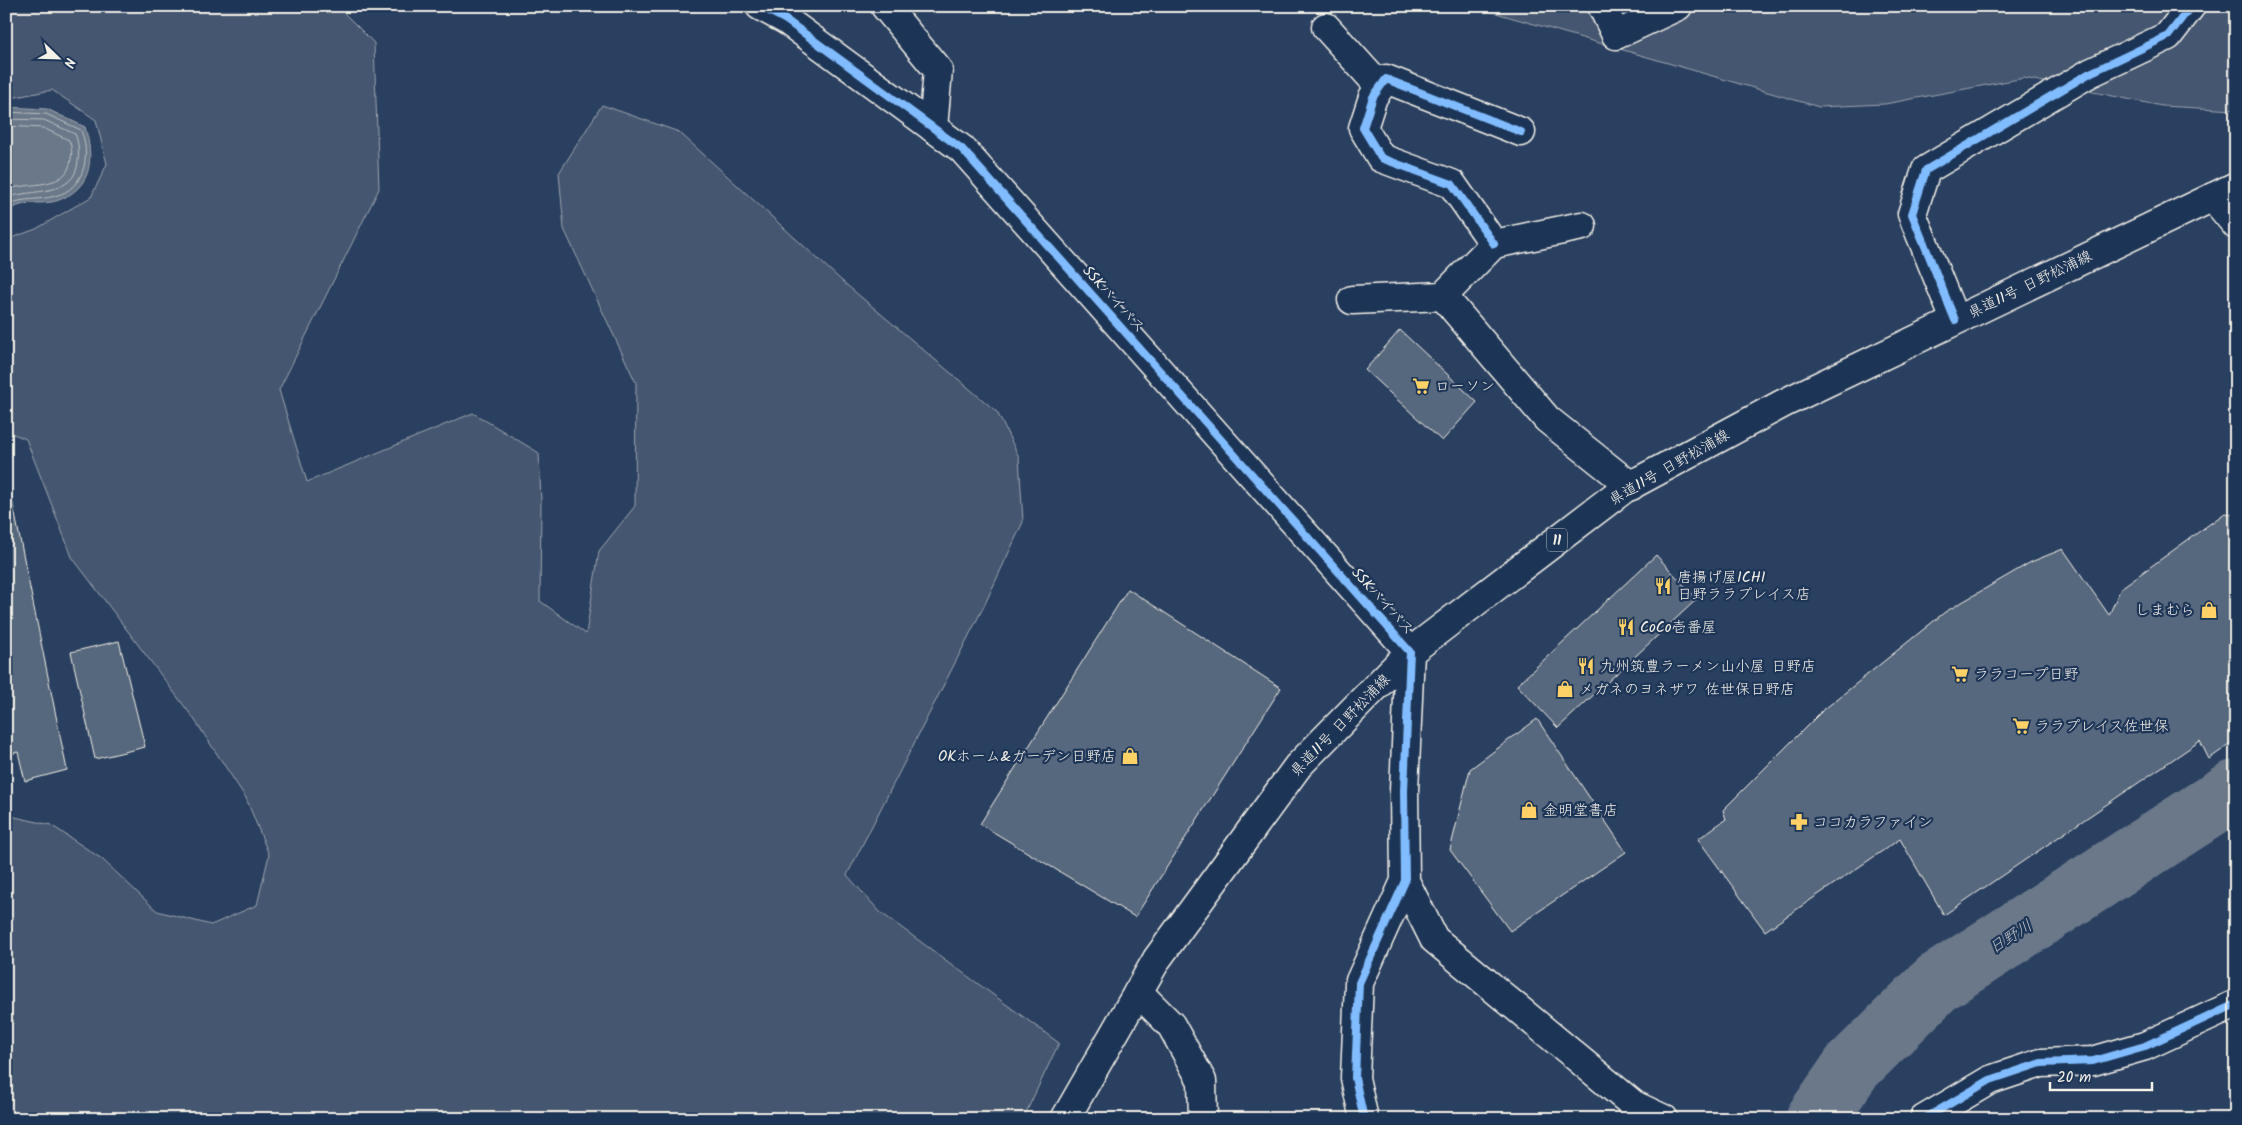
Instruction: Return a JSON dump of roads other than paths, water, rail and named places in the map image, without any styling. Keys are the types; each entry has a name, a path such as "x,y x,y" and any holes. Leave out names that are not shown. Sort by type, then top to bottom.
{"street":[{"name":"SSKバイパス","path":"760,6 786,20 962,149 1410,652"},
{"path":"885,6 938,70 933,128"},
{"path":"1602,6 1616,35 1678,6"},
{"path":"1955,320 1912,214 1926,170 2090,73 2168,36 2191,6"},
{"path":"1326,27 1380,87"},
{"path":"1494,244 1452,184 1381,158 1363,128 1373,97 1386,79 1521,132"},
{"path":"2224,191 2236,225"},
{"name":"県道11号 日野松浦線","path":"1065,1119 1163,951 1298,766 1410,652 1631,486 1784,403 2224,191"},
{"path":"1352,300 1443,296 1494,244 1582,226"},
{"path":"1443,296 1547,419 1631,486"},
{"path":"1364,1119 1355,1078 1359,983 1404,881 1404,791 1410,652"},
{"path":"1404,881 1434,939 1634,1105 1664,1119"},
{"path":"1138,992 1170,1025 1202,1081 1203,1119"},
{"path":"1924,1119 1990,1080 2040,1064 2093,1061 2145,1046 2236,1004"}],"water":[{"path":"6,107 47,109 85,127 90,160 85,179 79,187 59,200 26,204 6,211"}],"waterway":[{"name":"日野川","path":"1816,1119 1852,1067 1937,983 2236,790"}],"place":[{"name":"ローソン","path":"1421,386"},
{"name":"唐揚げ屋ICHI 日野ララプレイス店","path":"1663,586"},
{"name":"しまむら","path":"2209,610"},
{"name":"CoCo壱番屋","path":"1626,627"},
{"name":"九州筑豊ラーメン山小屋 日野店","path":"1586,666"},
{"name":"ララコープ日野","path":"1960,674"},
{"name":"メガネのヨネザワ 佐世保日野店","path":"1565,689"},
{"name":"ララプレイス佐世保","path":"2021,726"},
{"name":"OKホーム&ガーデン日野店","path":"1130,756"},
{"name":"金明堂書店","path":"1529,810"},
{"name":"ココカラファイン","path":"1799,822"}]}
